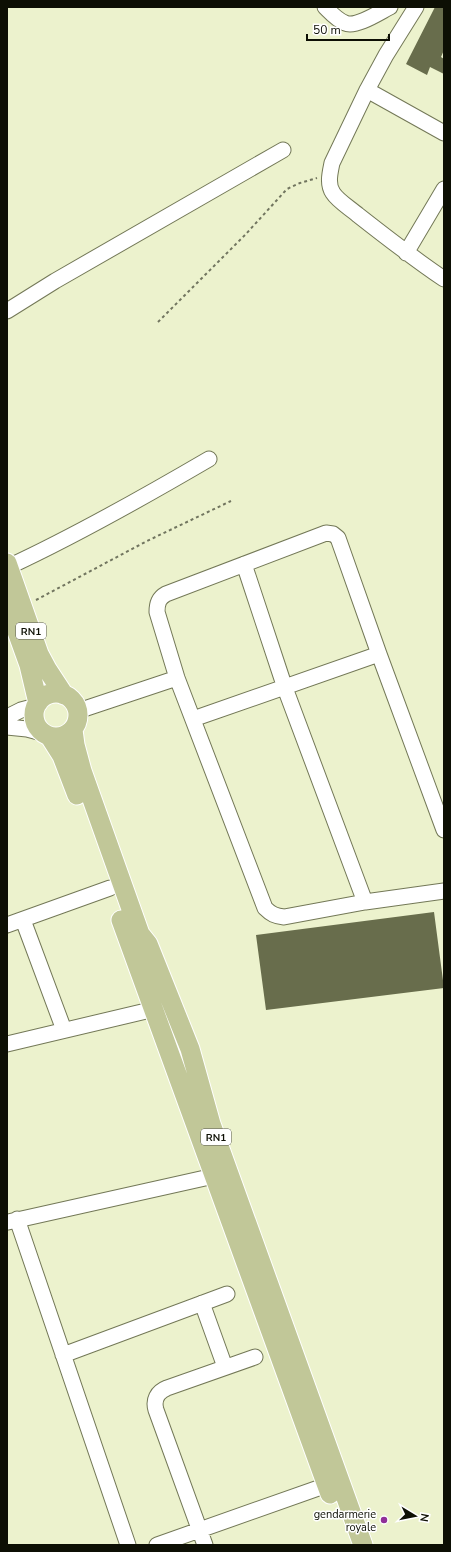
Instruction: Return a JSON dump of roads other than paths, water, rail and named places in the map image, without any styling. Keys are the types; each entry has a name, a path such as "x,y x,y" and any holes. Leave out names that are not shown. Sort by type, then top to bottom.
{"main road":[{"name":"RN1","path":"8,565 15,606 37,704 34,716 35,720 39,729 46,735 62,756 349,1545"},
{"name":"RN1","path":"15,606 47,669 64,694 74,701 78,711 78,721 73,730 75,746 82,771 137,926 141,936 148,944 193,1055 205,1104 214,1131 363,1545"},
{"path":"37,704 50,694 64,694"},
{"path":"46,735 60,737 65,736 73,730"}],"street":[{"path":"325,7 346,24 355,24 390,7"},
{"path":"416,7 366,90 332,163 330,185 333,194 406,253 444,279"},
{"path":"366,90 444,133"},
{"path":"7,311 55,281 283,150"},
{"path":"406,253 444,189"},
{"path":"8,565 32,556 138,500 209,459"},
{"path":"444,830 336,535 326,533 166,594 158,601 157,612 177,678 194,719 265,908 268,912 272,915 284,917 364,902 444,891"},
{"path":"244,564 284,688 364,902"},
{"path":"194,719 379,654"},
{"path":"78,711 177,678"},
{"path":"7,717 37,704"},
{"path":"7,727 27,729 46,735"},
{"path":"7,926 110,888"},
{"path":"23,920 64,1030"},
{"path":"7,1044 172,1004"},
{"path":"128,1545 63,1355 12,1221 214,1176"},
{"path":"63,1355 227,1294"},
{"path":"202,1303 225,1367"},
{"path":"205,1545 156,1410 155,1400 159,1392 167,1388 255,1357"},
{"path":"157,1545 327,1485"}],"place":[{"name":"gendarmerie royale","path":"384,1520"}]}
